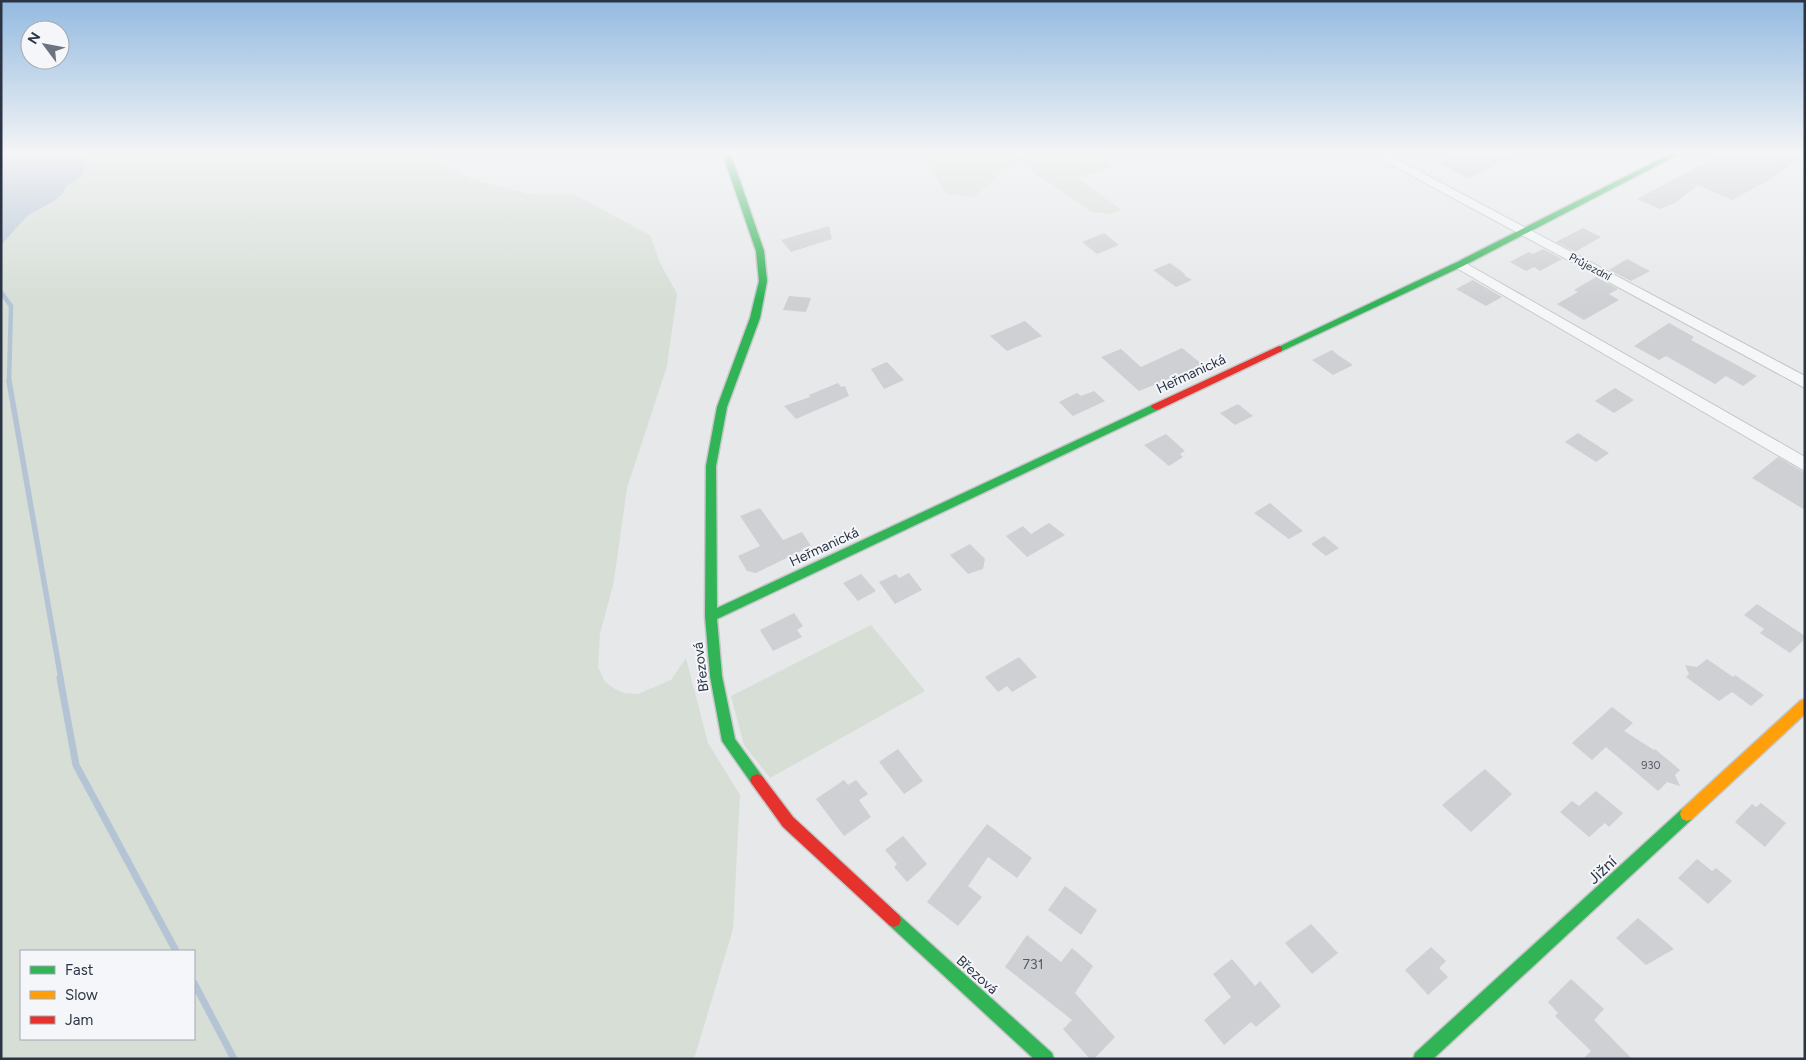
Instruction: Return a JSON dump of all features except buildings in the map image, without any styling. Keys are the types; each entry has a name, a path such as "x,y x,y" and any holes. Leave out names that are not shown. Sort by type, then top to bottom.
{"street":[{"name":"Březová","path":"743,201 760,252 763,281 755,318 722,407 710,466 711,616 716,676 729,741 788,822 1046,1059"},
{"name":"Průjezdní","path":"1466,201 1805,383"},
{"name":"Heřmanická","path":"711,616 1460,264 1583,201"},
{"path":"1460,264 1805,465"},
{"name":"Jižní","path":"1421,1059 1805,705"}],"shaded area":[{"path":"1,201 587,201 650,235 660,263 677,294 667,366 627,488 613,586 600,633 598,667 605,682 615,689 624,693 638,694 671,680 686,658 708,743 740,795 733,929 694,1059 1,1059"},
{"path":"1077,201 1109,201 1121,210 1111,214 1092,212"},
{"path":"871,625 925,691 770,778 744,745 731,696"}],"water":[{"path":"1,201 53,201 27,216 1,245"}],"waterway":[{"path":"1,292 11,306 9,381"},
{"path":"9,381 61,679"},
{"path":"60,678 76,765 175,950"},
{"path":"195,985 234,1059"}],"traffic: fast":[{"path":"743,201 760,251 763,281 755,318 722,407 711,466 711,616 716,676 729,741 757,780"},
{"path":"1279,349 1460,264 1582,201"},
{"path":"711,616 1156,407"},
{"path":"1421,1059 1687,814"},
{"path":"894,920 1046,1059"}],"traffic: slow":[{"path":"1687,814 1805,705"}],"traffic: jam":[{"path":"1156,407 1279,349"},
{"path":"757,780 788,822 894,920"}]}
